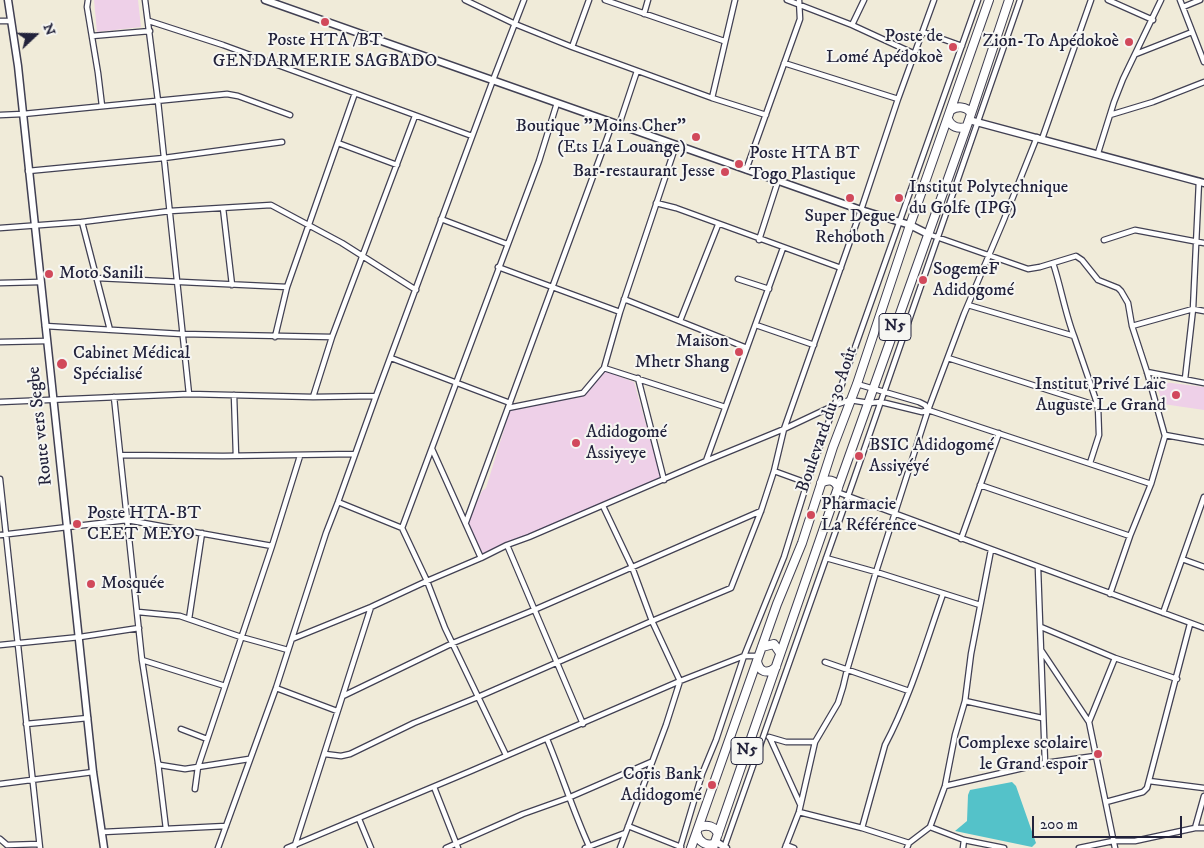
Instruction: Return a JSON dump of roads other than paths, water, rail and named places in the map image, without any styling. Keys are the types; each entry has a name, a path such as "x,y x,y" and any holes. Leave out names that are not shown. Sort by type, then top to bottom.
{"highway":[{"name":"Boulevard du 30 Août","path":"692,848 777,604 802,543 820,485 850,400 858,384 910,226 989,0"},
{"name":"Boulevard du 30 Août","path":"715,842 836,492 928,234 971,120 1009,0"},
{"path":"948,119 950,125 954,127 971,120 970,110 956,107 951,110"},
{"path":"827,480 832,481 837,484 836,492 831,497 824,495 820,485 827,480"},
{"path":"762,647 774,644 780,653"},
{"path":"758,659 760,669 765,672 776,667"},
{"path":"711,826 716,829 715,842 709,845 704,843 698,837 698,830 711,826"}],"street":[{"name":"Route vers Segbe","path":"8,0 23,114 93,772 104,848"},
{"path":"87,0 102,106"},
{"path":"145,0 158,101 189,394"},
{"path":"265,0 746,170 900,222 937,238 1028,269 1076,256 1082,260 1098,280 1118,288 1128,303 1132,326 1165,435 1151,484 1130,536 1110,594"},
{"path":"465,0 515,24 572,47 712,98 766,115"},
{"path":"218,848 276,688 319,551 524,0"},
{"path":"572,47 589,0"},
{"path":"605,0 724,41"},
{"path":"644,14 648,0"},
{"path":"712,98 735,0"},
{"path":"787,0 799,2 915,54"},
{"path":"852,25 864,0"},
{"path":"325,754 346,756 414,723 731,588 761,511 774,471 784,429 934,0"},
{"path":"628,826 680,847 702,774 716,740 744,656 784,557 807,483 978,0"},
{"path":"715,842 725,848 937,238 971,120 1020,0"},
{"path":"794,848 785,846 799,812 815,742 838,703 876,572 928,410 968,305 1039,138 1091,0"},
{"path":"1108,0 1153,20"},
{"path":"1098,153 1123,79 1161,0"},
{"path":"1180,0 1204,62"},
{"path":"1183,7 1200,0"},
{"path":"746,170 800,19 799,2"},
{"path":"0,21 11,21"},
{"path":"148,21 223,45 472,136"},
{"path":"92,36 150,31"},
{"path":"923,32 962,46"},
{"path":"1136,54 1192,32"},
{"path":"784,63 898,99"},
{"path":"466,522 552,288 637,71"},
{"path":"1110,115 1153,102 1204,82"},
{"path":"0,115 232,94 290,115"},
{"path":"275,337 287,287 355,94"},
{"path":"402,528 538,161 558,102"},
{"path":"313,397 332,337 415,116"},
{"path":"971,120 1201,182 1193,309 1185,379"},
{"path":"28,171 164,158 282,142"},
{"path":"338,142 397,165"},
{"path":"391,358 456,382 509,405 583,393 604,368 624,299 676,145"},
{"path":"759,240 778,181"},
{"path":"656,203 676,208 759,240 841,268"},
{"path":"0,228 82,222 170,211 271,205 363,255 416,290"},
{"path":"223,208 232,285"},
{"path":"441,219 506,244"},
{"path":"82,222 110,330"},
{"path":"680,321 718,225"},
{"path":"1104,240 1135,230 1204,242"},
{"path":"706,461 783,248"},
{"path":"1054,263 1063,294 1068,322 1098,406 1099,435 1090,463"},
{"path":"498,267 620,312"},
{"path":"97,278 287,287"},
{"path":"738,279 768,289"},
{"path":"0,283 40,282"},
{"path":"624,299 747,348"},
{"path":"968,305 1074,336"},
{"path":"1132,326 1193,309 1204,311"},
{"path":"756,325 814,345"},
{"path":"45,326 182,334 332,337"},
{"path":"0,342 47,341"},
{"path":"948,358 1098,406"},
{"path":"604,368 725,407"},
{"path":"1147,372 1204,382"},
{"path":"638,378 664,480"},
{"path":"858,384 919,402 925,405 928,410"},
{"path":"0,402 189,394 313,397 376,396"},
{"path":"234,395 236,456"},
{"path":"114,397 142,660 166,829"},
{"path":"292,639 371,607 507,545 850,400 869,403 881,402 922,412 928,410 1151,484"},
{"path":"961,539 1000,433"},
{"path":"1165,435 1204,442"},
{"path":"432,449 481,558"},
{"path":"121,455 300,456 355,454"},
{"path":"195,789 198,767 300,456"},
{"path":"774,471 807,483"},
{"path":"0,479 3,535 40,846 7,845 0,839"},
{"path":"980,485 1130,536"},
{"path":"836,492 1204,628"},
{"path":"1163,613 1204,497"},
{"path":"338,502 402,528 427,581 445,628 506,755"},
{"path":"603,506 632,567 652,621 680,681 666,725 620,848"},
{"path":"344,696 453,642 534,610 761,511"},
{"path":"3,535 127,520 272,546"},
{"path":"189,619 202,533"},
{"path":"507,545 582,724"},
{"path":"799,812 862,828 908,845 930,827 945,786 955,735 965,701 980,605 991,550"},
{"path":"826,558 980,605"},
{"path":"1182,559 1204,567"},
{"path":"1038,568 1045,763"},
{"path":"862,828 885,746 909,691 943,594"},
{"path":"294,846 325,754 337,711 344,696 371,607"},
{"path":"138,612 180,616 241,637 288,650"},
{"path":"1106,802 1145,790 1177,679 1190,624"},
{"path":"1041,627 1116,658 1177,679"},
{"path":"0,645 80,637 139,628"},
{"path":"1041,650 1089,722 1115,848"},
{"path":"287,848 680,681 744,656 758,659"},
{"path":"1089,722 1116,658"},
{"path":"142,660 225,686"},
{"path":"825,662 909,691"},
{"path":"276,688 337,711"},
{"path":"965,701 1042,718"},
{"path":"26,724 88,718"},
{"path":"181,729 207,740"},
{"path":"764,733 770,738 786,742 815,742"},
{"path":"770,738 800,806"},
{"path":"547,739 587,847 625,833"},
{"path":"945,786 1045,763 1095,756"},
{"path":"158,764 179,768 198,767 250,759"},
{"path":"446,848 458,846 523,814 568,798 651,762"},
{"path":"0,784 93,772"},
{"path":"1149,781 1204,788"},
{"path":"434,787 458,846"},
{"path":"1195,828 1204,796"},
{"path":"359,819 371,848"},
{"path":"103,832 226,826"},
{"path":"930,827 964,840 1004,848"},
{"path":"1080,848 1113,841 1135,840 1195,828 1204,828"},
{"path":"963,848 964,840"}],"water":[{"path":"1012,782 1016,786 1036,843 1032,847 955,831 967,821 968,795 970,790"}],"place":[{"name":"Poste HTA /BT GENDARMERIE SAGBADO","path":"325,22"},
{"name":"Zion-To Apédokoè","path":"1129,42"},
{"name":"Poste de Lomé Apédokoè","path":"953,47"},
{"name":"Boutique \"Moins Cher\" (Ets La Louange)","path":"696,137"},
{"name":"Poste HTA BT Togo Plastique","path":"739,164"},
{"name":"Bar-restaurant Jesse","path":"725,172"},
{"name":"Super Degue Rehoboth","path":"850,198"},
{"name":"Institut Polytechnique du Golfe (IPG)","path":"899,198"},
{"name":"Moto Sanili","path":"49,274"},
{"name":"SogemeF Adidogomé","path":"923,280"},
{"name":"Maison Mhetr Shang","path":"739,352"},
{"name":"Cabinet Médical Spécialisé","path":"62,364"},
{"name":"Institut Privé Laïc Auguste Le Grand","path":"1176,395"},
{"name":"Adidogomé Assiyeye","path":"576,443"},
{"name":"BSIC Adidogomé Assiyéyé","path":"859,456"},
{"name":"Pharmacie La Référence","path":"811,515"},
{"name":"Poste HTA-BT CEET MEYO","path":"77,524"},
{"name":"Mosquée","path":"91,584"},
{"name":"Complexe scolaire le Grand espoir","path":"1098,754"},
{"name":"Coris Bank Adidogomé","path":"712,785"}]}
